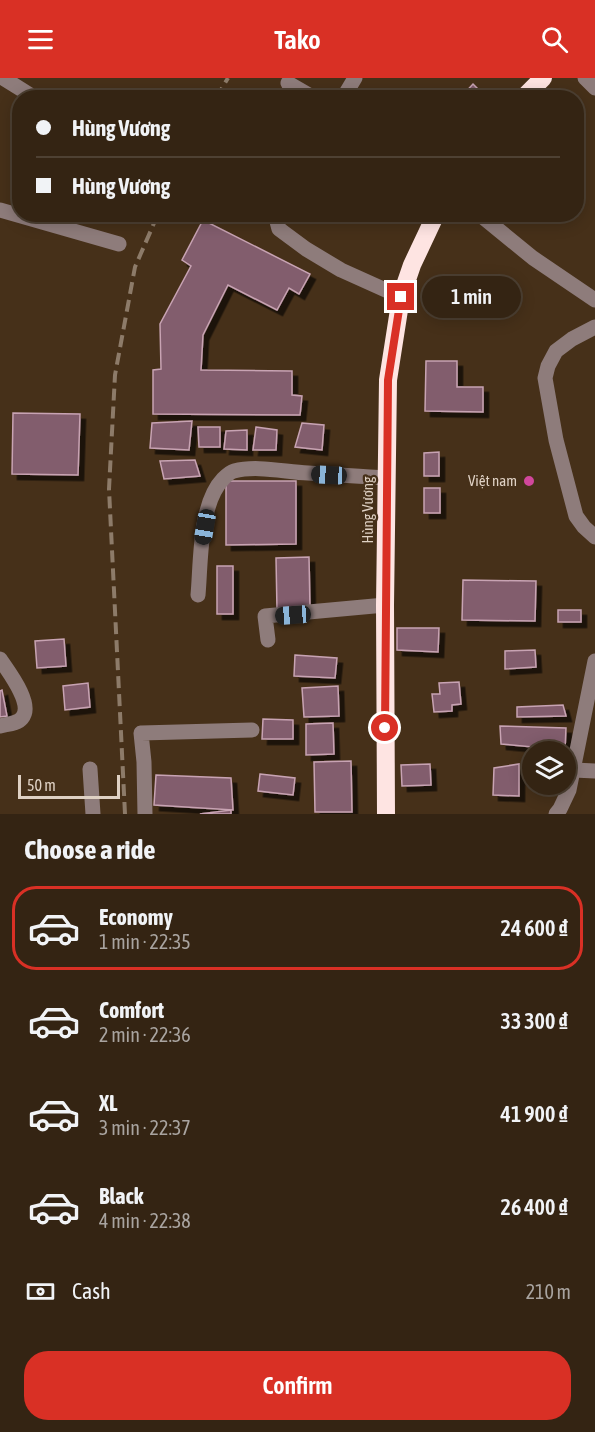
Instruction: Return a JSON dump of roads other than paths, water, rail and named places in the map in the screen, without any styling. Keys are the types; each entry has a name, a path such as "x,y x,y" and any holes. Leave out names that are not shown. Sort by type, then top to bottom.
{"highway":[{"path":"531,90 543,78"},
{"name":"Hùng Vương","path":"386,814 385,605 388,380 401,297 416,255 432,222"}],"street":[{"path":"3,78 22,90"},
{"path":"585,78 595,88"},
{"path":"288,83 300,90"},
{"path":"42,222 119,244"},
{"path":"277,222 279,229 340,270 401,297"},
{"path":"489,222 533,258 595,300"},
{"path":"595,327 572,339 556,351 545,378 556,440 576,516 595,537"},
{"path":"198,595 202,541 207,513 220,482 229,474 234,471 256,469 386,478"},
{"path":"268,640 265,616 385,605"},
{"path":"0,658 26,704 23,718 17,722 0,726"},
{"path":"576,760 595,661"},
{"path":"145,814 141,733 252,729"},
{"path":"90,769 93,814"},
{"path":"576,770 595,771"},
{"path":"556,814 566,795"}],"railway":[{"path":"221,90 228,78"},
{"path":"125,814 109,489 115,375 135,267 155,222"}],"place":[{"name":"Việt nam","path":"529,481"}]}
